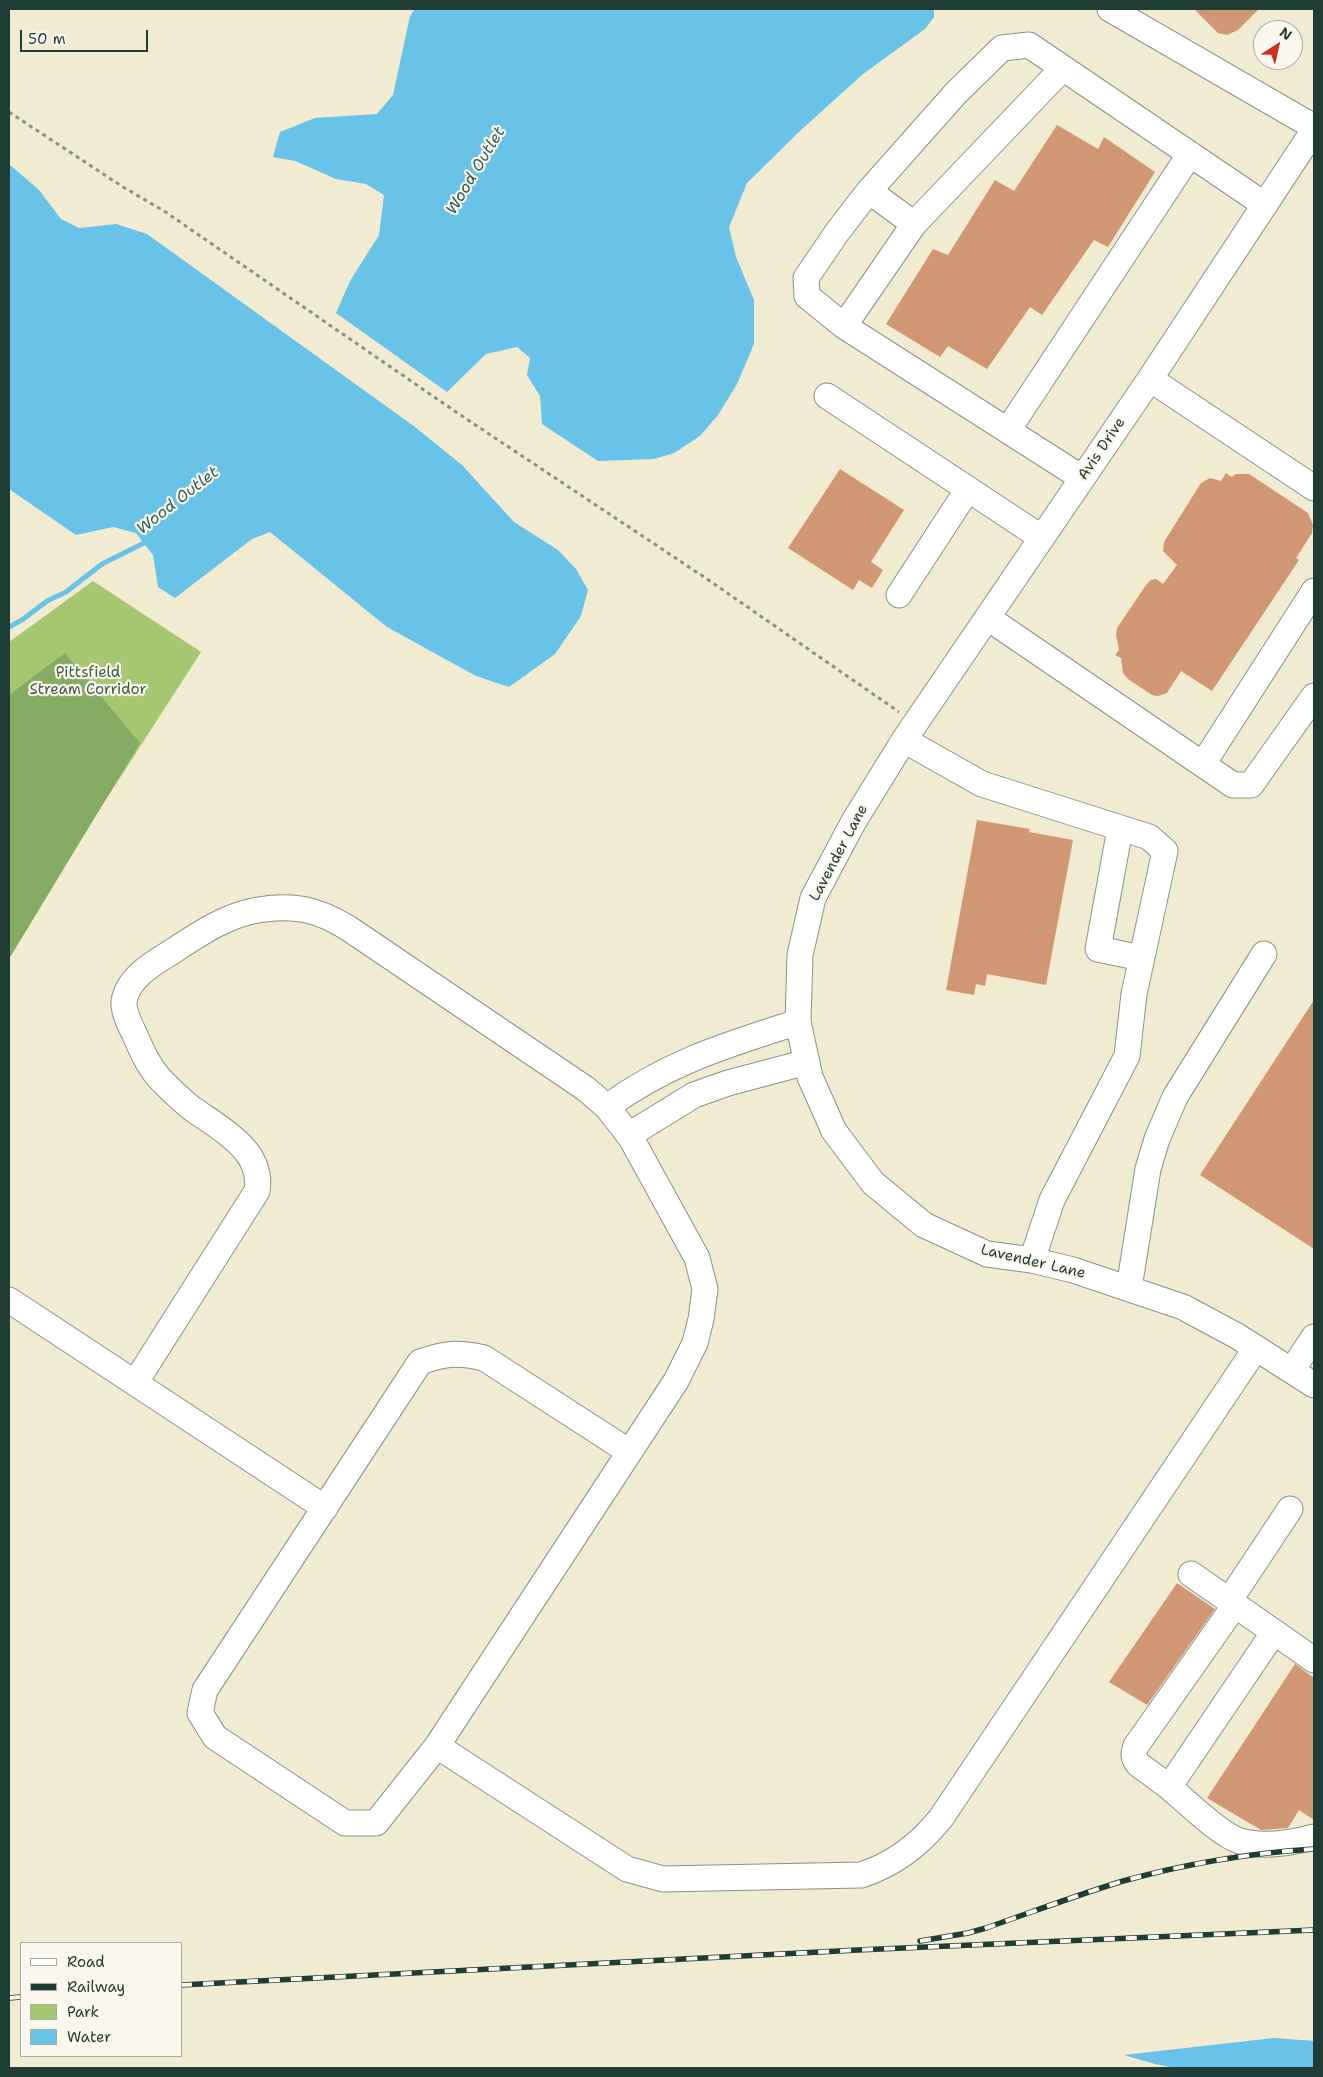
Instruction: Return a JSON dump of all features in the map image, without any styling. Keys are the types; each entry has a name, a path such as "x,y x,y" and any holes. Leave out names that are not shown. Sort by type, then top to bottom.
{"street":[{"path":"1110,9 1314,128"},
{"path":"1082,478 844,326 806,296 806,278 838,231 870,191 956,92 1002,48 1029,45 1265,205"},
{"path":"844,326 914,224 1063,68"},
{"name":"Avis Drive","path":"889,766 910,732 1150,378 1314,128"},
{"path":"1008,430 1190,154"},
{"path":"870,191 914,224"},
{"path":"1150,378 1314,488"},
{"path":"827,396 1042,538"},
{"path":"899,595 968,489"},
{"path":"1203,764 1314,591"},
{"path":"988,618 1233,785 1252,785 1314,696"},
{"path":"910,732 982,784 1149,837 1165,851 1134,994 1127,1056 1052,1200 1032,1260"},
{"name":"Lavender Lane","path":"889,766 854,821 813,898 800,956 798,1022 810,1077 834,1132 873,1184 924,1225 987,1254 1032,1260 1073,1270 1183,1307 1256,1348 1314,1385"},
{"path":"1120,829 1098,949 1141,958"},
{"path":"135,1383 256,1191 259,1179 252,1161 240,1143 192,1108 162,1081 147,1062 128,1022 124,1002 131,986 145,968 222,922 255,910 282,907 307,909 331,918 586,1089 607,1107 629,1135 697,1258 704,1289 702,1319 695,1343 676,1381 628,1451 437,1746 376,1823 345,1823 215,1737 200,1713 205,1690 420,1362 440,1356 463,1353 484,1358 628,1451"},
{"path":"1129,1288 1148,1169 1157,1139 1175,1097 1264,954"},
{"path":"607,1107 630,1089 677,1064 716,1048 798,1022"},
{"path":"629,1135 694,1095 728,1083 807,1062"},
{"path":"9,1300 325,1508"},
{"path":"1292,1370 1314,1337"},
{"path":"437,1746 627,1869 642,1875 663,1879 841,1876 861,1875 879,1869 903,1855 930,1831 941,1818 1256,1348"},
{"path":"1290,1509 1232,1603 1133,1753 1134,1759 1138,1764 1227,1835 1240,1841 1265,1844 1289,1843 1314,1837"},
{"path":"1191,1574 1314,1660"},
{"path":"1169,1787 1274,1632"}],"path":[{"path":"9,112 123,187 164,211 456,412 710,581 910,732"}],"green space":[{"name":"Pittsfield Stream Corridor","path":"93,581 201,652 9,950 9,642"},
{"path":"65,653 140,743 9,959 9,695"}],"water":[{"path":"415,9 934,9 934,17 925,29 863,74 801,130 747,183 729,227 736,257 754,300 754,344 737,384 718,415 700,436 674,453 654,459 598,461 542,424 540,396 527,375 530,358 517,347 486,354 447,392 336,313 350,281 379,235 384,195 366,184 336,179 295,161 273,157 280,132 315,118 377,114 393,95 410,16"},
{"path":"9,164 39,190 61,219 79,228 116,224 147,234 415,427 462,465 514,522 558,550 576,569 588,590 581,616 555,654 509,687 476,676 387,627 270,532 252,539 175,598 158,587 153,555 136,533 113,527 76,535 9,489"},
{"path":"1274,2038 1314,2041 1314,2068 1176,2068 1124,2055"}],"building":[{"path":"1194,9 1259,9 1238,30 1227,35 1218,33"},
{"path":"1057,125 1098,149 1104,137 1155,172 1108,247 1094,240 1042,315 1030,307 987,369 948,346 940,357 886,324 933,249 948,255 995,180 1014,191"},
{"path":"840,469 904,510 871,562 883,570 872,588 859,580 853,590 788,548"},
{"path":"1226,473 1232,477 1236,474 1249,474 1308,513 1313,525 1312,533 1296,558 1299,560 1212,691 1181,671 1167,693 1158,696 1152,695 1128,679 1123,673 1121,658 1115,655 1119,650 1116,635 1117,628 1146,585 1151,580 1156,579 1163,584 1177,565 1163,551 1164,542 1201,483 1210,478 1221,481"},
{"path":"977,820 1030,829 1029,832 1073,840 1046,985 987,974 985,986 976,984 974,995 946,990"},
{"path":"1314,1000 1314,1249 1200,1175"},
{"path":"1177,1583 1215,1609 1147,1705 1109,1682"},
{"path":"1295,1664 1314,1678 1314,1820 1299,1810 1288,1828 1261,1830 1207,1798"}],"waterway":[{"name":"Wood Outlet","path":"9,627 22,620 47,601 66,592 102,564 148,541"}],"railway":[{"path":"920,1941 986,1928 1106,1886 1170,1869 1242,1856 1314,1849"},
{"path":"182,1985 858,1950 1314,1930"},
{"path":"9,1998 20,1997"}]}
